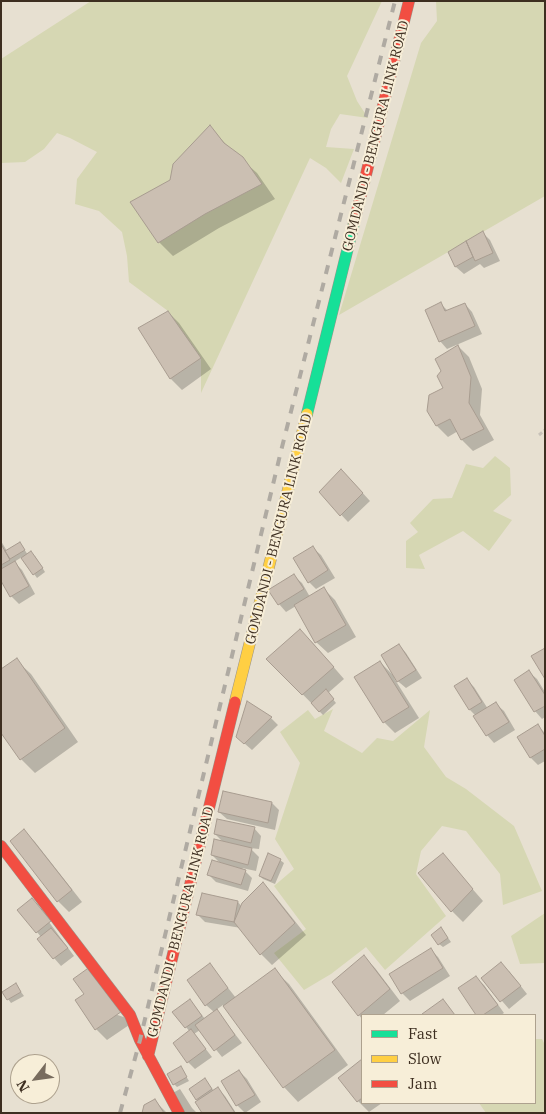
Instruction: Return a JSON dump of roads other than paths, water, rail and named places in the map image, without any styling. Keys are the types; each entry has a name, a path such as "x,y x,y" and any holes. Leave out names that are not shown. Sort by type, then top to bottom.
{"main road":[{"name":"GOMDANDI - BENGURA LINK ROAD","path":"148,1056 410,1"},
{"path":"1,846 130,1015 148,1056 179,1113"}],"railway":[{"path":"120,1113 140,1040 281,451 395,1"}]}
